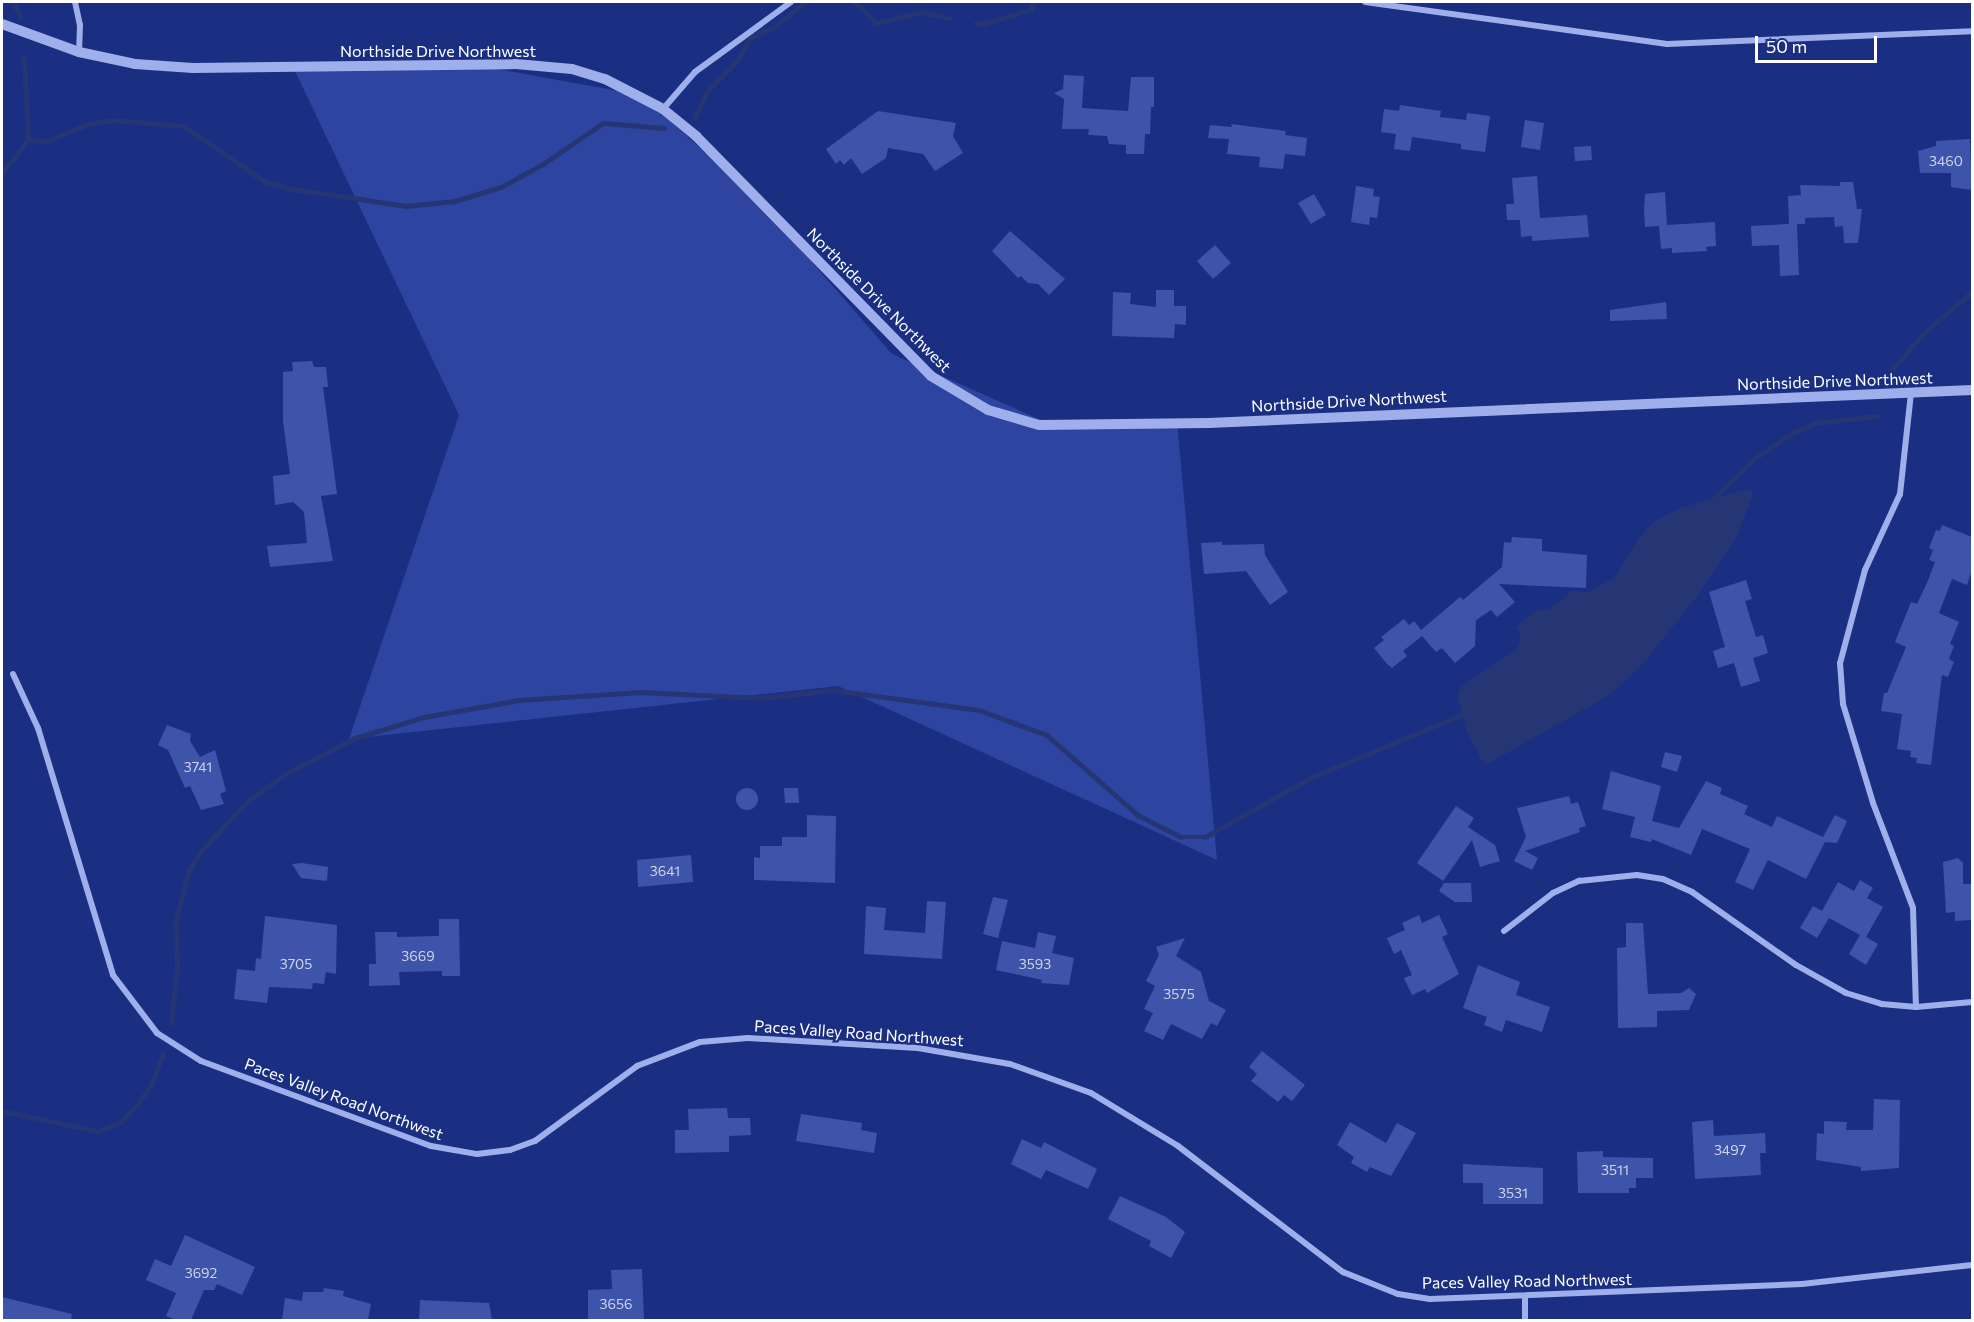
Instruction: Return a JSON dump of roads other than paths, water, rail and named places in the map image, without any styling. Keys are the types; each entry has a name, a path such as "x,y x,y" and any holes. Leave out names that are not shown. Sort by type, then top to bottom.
{"street":[{"path":"75,2 80,25 79,52"},
{"path":"663,109 695,72 791,2"},
{"path":"1365,2 1667,44 1972,31"},
{"name":"Northside Drive Northwest","path":"2,24 79,52 135,64 193,68 542,65 605,79 663,109 696,136 931,376 957,394 1013,420 1064,427 1209,423 1972,390"},
{"path":"1911,393 1900,494 1865,570 1840,663 1843,704 1863,770 1913,908 1916,1007"},
{"name":"Paces Valley Road Northwest","path":"13,674 38,728 113,975 157,1033 201,1061 431,1146 477,1154 510,1150 537,1140 637,1066 700,1042 748,1038 968,1054 1051,1076 1128,1113 1178,1146 1327,1261 1366,1283 1430,1299 1525,1297 1802,1284 1972,1265"},
{"path":"1504,931 1553,893 1579,881 1637,875 1663,879 1702,898 1824,982 1882,1004 1916,1007 1972,1002"},
{"path":"1525,1297 1526,1320"}],"waterway":[{"path":"14,2 21,18"},
{"path":"695,118 707,91 737,61 750,38 772,28 806,2"},
{"path":"855,2 876,23 922,12 949,18"},
{"path":"976,23 983,24 1032,9 1033,2"},
{"path":"2,173 28,140 24,58"},
{"path":"28,140 47,141 88,124 112,120 184,126 264,181 287,188 406,206 455,201 501,187 543,164 603,123 664,128"},
{"path":"1883,380 1925,332 1972,292"},
{"path":"1715,497 1754,459 1794,432 1816,423 1877,416"},
{"path":"171,1023 177,968 176,919 188,873 200,852 250,799 290,771 355,738 424,717 519,700 640,692 761,698 833,690 979,710 1047,735 1138,815 1181,837 1205,837 1310,778 1461,715"},
{"path":"2,1111 98,1131 121,1122 137,1105 151,1085 163,1054"}]}
